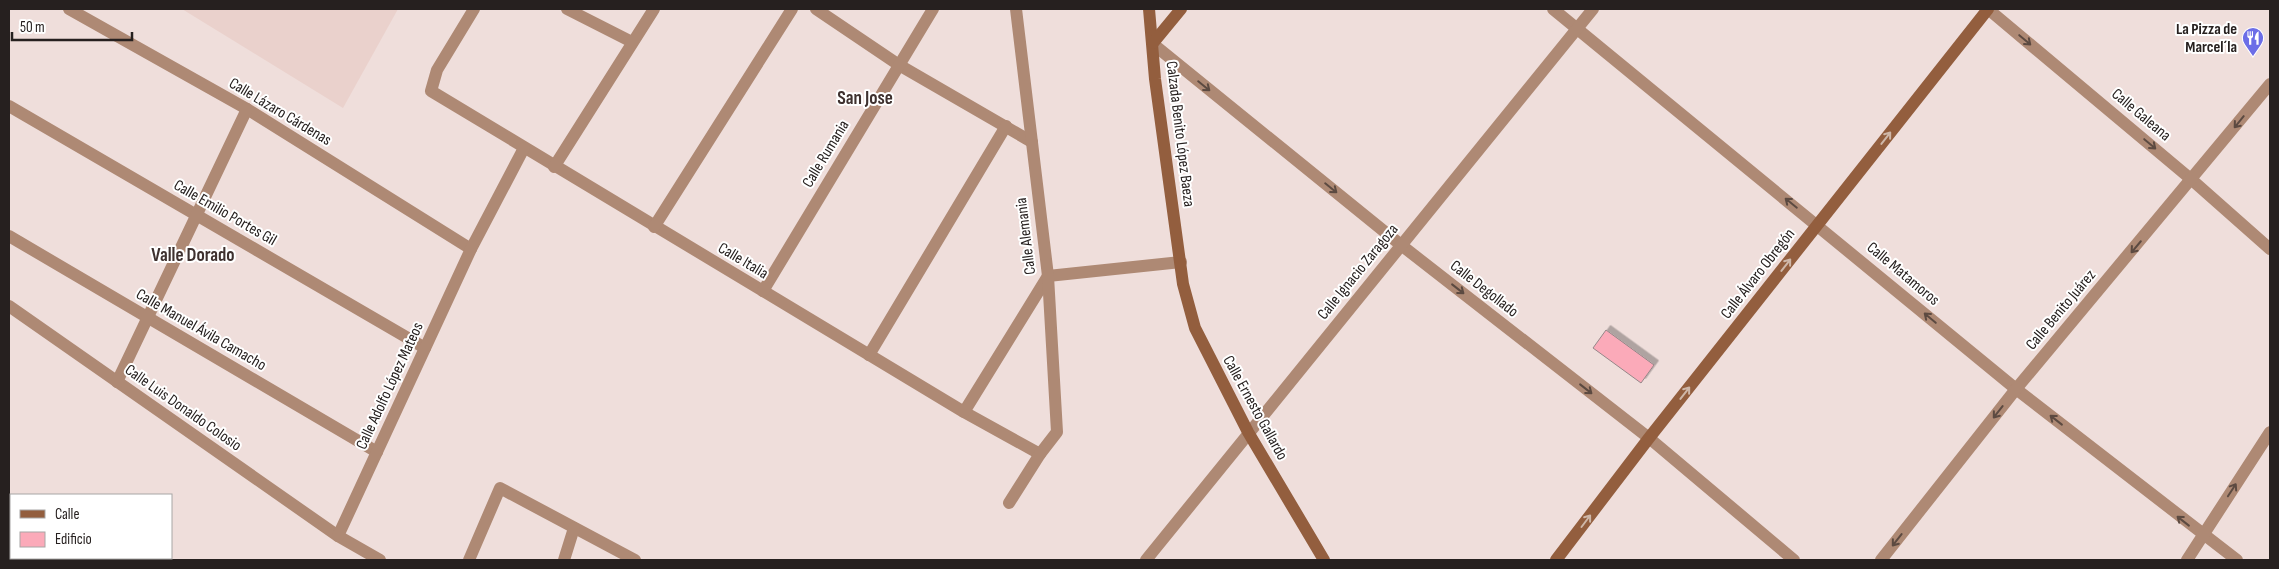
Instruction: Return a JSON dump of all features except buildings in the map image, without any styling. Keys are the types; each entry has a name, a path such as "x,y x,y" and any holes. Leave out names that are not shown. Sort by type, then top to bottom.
{"street":[{"name":"Calle Lázaro Cárdenas","path":"69,9 247,109 471,249"},
{"name":"Calle Italia","path":"474,9 437,70 431,91 868,355 964,412 1040,454"},
{"path":"567,9 632,42"},
{"path":"554,167 654,9"},
{"path":"654,227 792,9"},
{"path":"816,9 900,65 1032,142"},
{"name":"Calle Rumania","path":"762,291 934,9"},
{"name":"Calle Alemania","path":"1009,503 1040,454 1057,432 1048,276 1016,9"},
{"name":"Calzada Benito López Baeza","path":"1149,9 1155,79 1181,262"},
{"path":"1153,44 1181,9"},
{"name":"Calle Matamoros","path":"1553,9 1818,224 2016,389 2236,560"},
{"name":"Calle Ignacio Zaragoza","path":"1148,558 1248,432 1594,9"},
{"name":"Calle Galeana","path":"1988,9 2192,180 2270,249"},
{"name":"Calle Álvaro Obregón","path":"1556,560 1649,438 1988,9"},
{"name":"Calle Degollado","path":"1153,44 1401,245 1649,438 1794,560"},
{"name":"Calle Benito Juárez","path":"1881,560 2016,389 2270,84"},
{"name":"Calle Emilio Portes Gil","path":"9,106 425,348"},
{"path":"117,382 247,109"},
{"path":"868,355 1006,126"},
{"name":"Calle Adolfo López Mateos","path":"338,536 471,249 524,148"},
{"name":"Calle Manuel Ávila Camacho","path":"9,236 377,452"},
{"path":"964,412 1048,276 1181,262"},
{"name":"Calle Ernesto Gallardo","path":"1181,262 1183,284 1195,328 1248,432 1324,560"},
{"name":"Calle Luis Donaldo Colosio","path":"9,306 338,536 380,560"},
{"path":"2188,560 2202,535 2270,432"},
{"path":"469,560 500,488 634,560"},
{"path":"564,560 574,528"}],"shaded area":[{"path":"182,9 398,9 343,108"}],"place":[{"name":"La Pizza de Marcel´la","path":"2253,57"}],"district":[{"name":"San Jose","path":"865,98"},
{"name":"Valle Dorado","path":"193,255"}]}
